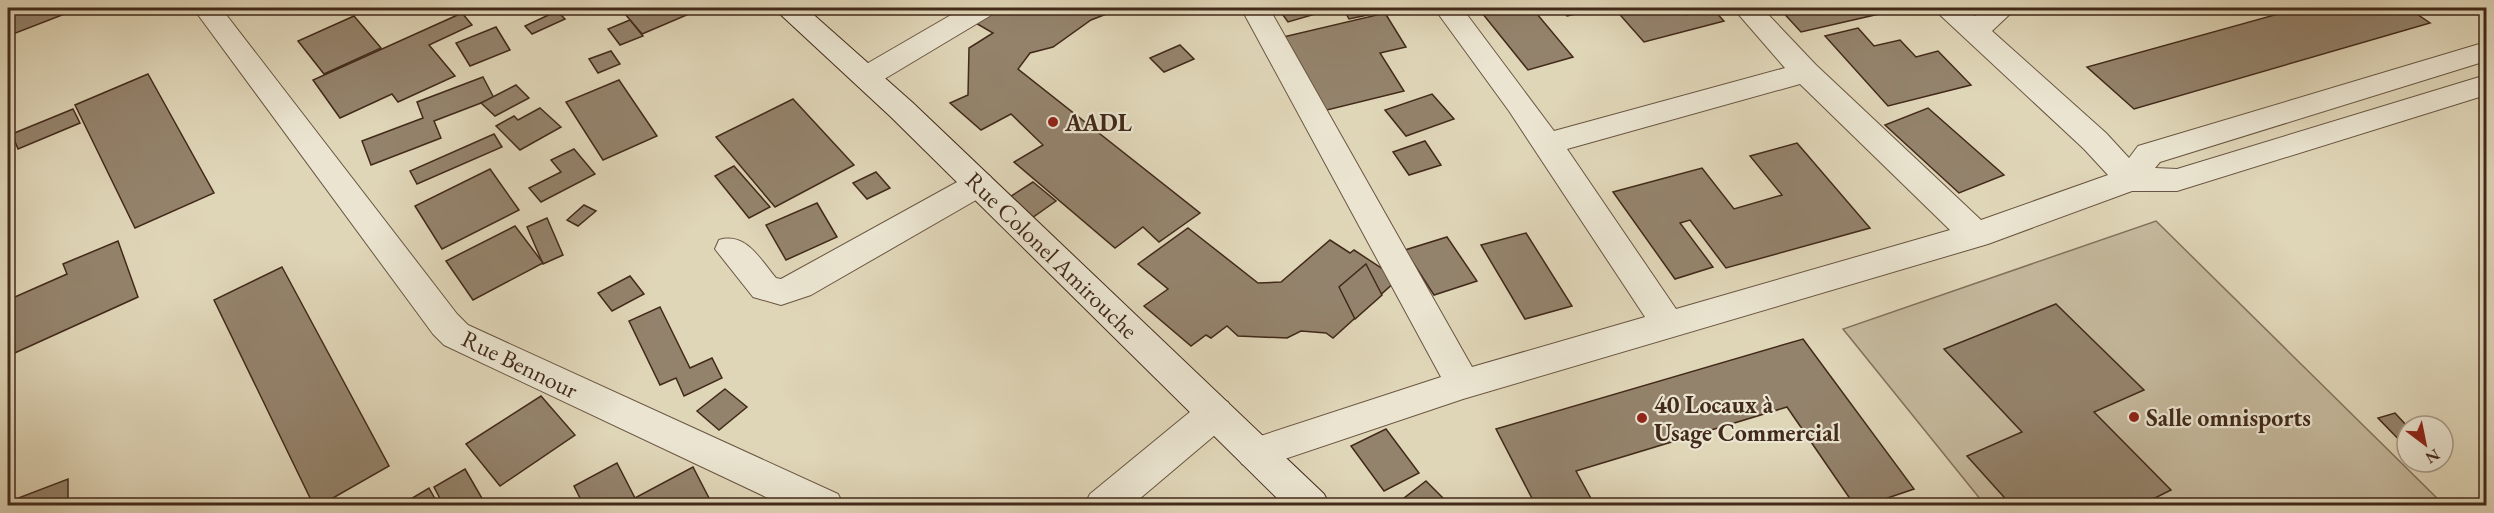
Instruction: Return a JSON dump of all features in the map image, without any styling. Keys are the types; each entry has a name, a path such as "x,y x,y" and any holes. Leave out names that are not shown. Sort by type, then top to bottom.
{"street":[{"name":"Rue Bennour","path":"207,8 445,324 456,335 825,506"},
{"name":"Rue Colonel Amirouche","path":"790,8 979,184 1311,506"},
{"path":"866,77 983,8"},
{"path":"1255,8 1463,384"},
{"path":"1448,8 1547,144 1668,325"},
{"path":"1747,8 1806,72 1976,235"},
{"path":"1949,8 2095,141 2130,179"},
{"path":"1975,31 2000,8"},
{"path":"2130,179 2149,154 2487,51"},
{"path":"1547,144 1806,72"},
{"path":"1255,453 1463,384 1976,235 2130,179 2177,180 2487,85"},
{"path":"731,249 765,288 781,292 799,286 979,184"},
{"path":"1102,506 1215,413"}],"shaded area":[{"name":"Salle omnisports","path":"2156,221 2395,457 2395,474 2413,474 2444,505 1985,505 1843,329"}],"building":[{"path":"8,8 80,8 8,36"},
{"path":"620,8 693,8 696,11 642,34"},
{"name":"AADL","path":"1000,8 1027,8 1036,13 1045,8 1122,8 1091,20 1053,47 1030,53 1018,69 1200,213 1159,242 1143,227 1115,248 1014,162 1043,145 1011,114 981,130 950,103 968,95 969,48 993,33 974,22"},
{"path":"1278,8 1336,8 1288,22"},
{"path":"1343,8 1395,8 1396,9 1349,19"},
{"path":"1478,8 1532,8 1573,57 1528,70"},
{"path":"1561,8 1588,8 1590,11 1567,16"},
{"path":"1614,8 1679,8 1686,15 1712,8 1724,21 1644,42"},
{"path":"1779,8 1873,8 1879,14 1801,32"},
{"path":"2300,8 2408,8 2430,23 2134,109 2087,67"},
{"path":"557,11 565,19 532,34 525,26"},
{"path":"462,13 472,25 429,45 455,76 398,102 392,94 340,118 313,80"},
{"path":"1385,13 1406,47 1380,53 1404,91 1319,112 1279,38"},
{"path":"354,16 381,48 324,74 298,41"},
{"path":"630,20 643,36 620,45 608,29"},
{"path":"496,27 510,50 470,66 456,43"},
{"path":"1858,28 1874,46 1900,40 1916,57 1938,51 1971,85 1888,106 1825,36"},
{"path":"1180,45 1194,59 1164,72 1150,58"},
{"path":"611,51 620,64 598,73 589,59"},
{"path":"148,74 214,193 135,228 75,105"},
{"path":"483,77 494,98 434,121 441,138 371,165 362,141 423,118 417,102"},
{"path":"619,80 657,136 603,160 566,102"},
{"path":"516,85 529,98 495,116 481,103"},
{"path":"1432,94 1454,119 1406,136 1385,110"},
{"path":"793,99 854,165 775,207 716,137"},
{"path":"540,108 561,127 520,150 496,126 514,116 518,120"},
{"path":"1928,108 2004,175 1959,193 1885,125"},
{"path":"73,109 80,123 18,149 12,134"},
{"path":"494,134 502,147 417,184 410,171"},
{"path":"1425,141 1441,165 1409,175 1393,152"},
{"path":"1797,143 1870,228 1726,268 1690,220 1680,223 1713,267 1675,279 1613,192 1702,168 1734,209 1782,195 1750,156"},
{"path":"574,149 595,174 541,202 529,188 561,172 551,160"},
{"path":"734,166 770,207 749,218 715,176"},
{"path":"490,169 519,210 442,249 415,206"},
{"path":"876,172 890,188 867,199 853,183"},
{"path":"1033,182 1056,201 1029,220 1005,200"},
{"path":"817,203 837,237 786,260 766,225"},
{"path":"584,205 596,211 578,226 567,220"},
{"path":"547,218 563,255 543,264 527,227"},
{"path":"515,226 543,263 473,300 446,261"},
{"path":"1188,228 1258,283 1281,282 1330,240 1350,253 1354,250 1398,279 1333,338 1326,333 1301,331 1287,338 1238,336 1227,326 1211,338 1206,335 1191,346 1144,306 1168,289 1138,264"},
{"path":"1526,233 1572,306 1525,319 1481,245"},
{"path":"1447,237 1477,281 1434,295 1405,250"},
{"path":"118,241 138,297 8,356 8,300 67,274 63,264"},
{"path":"1366,264 1382,295 1355,319 1339,287"},
{"path":"282,267 389,466 319,506 314,506 214,300"},
{"path":"630,276 644,294 612,311 598,293"},
{"path":"2056,304 2144,390 2094,412 2171,490 2139,506 2012,506 1967,456 2022,432 1944,349"},
{"path":"660,307 690,368 712,358 722,378 684,396 676,378 660,385 629,321"},
{"name":"40 Locaux à Usage Commercial","path":"1803,339 1914,489 1864,506 1855,506 1787,407 1576,471 1595,506 1536,506 1496,429"},
{"path":"725,389 747,407 719,430 697,411"},
{"path":"541,396 575,435 500,486 466,444"},
{"path":"2395,413 2395,436 2378,418"},
{"path":"1386,429 1419,473 1384,491 1351,446"},
{"path":"617,463 635,498 693,467 711,502 704,506 584,506 574,486"},
{"path":"465,469 483,500 475,506 444,506 434,487"},
{"path":"68,479 68,498 49,506 8,506 8,502"},
{"path":"1426,481 1450,505 1402,506 1399,502"},
{"path":"429,488 439,506 399,506"}],"place":[{"name":"AADL","path":"1053,122"},
{"name":"Salle omnisports","path":"2134,417"},
{"name":"40 Locaux à Usage Commercial","path":"1642,418"}]}
